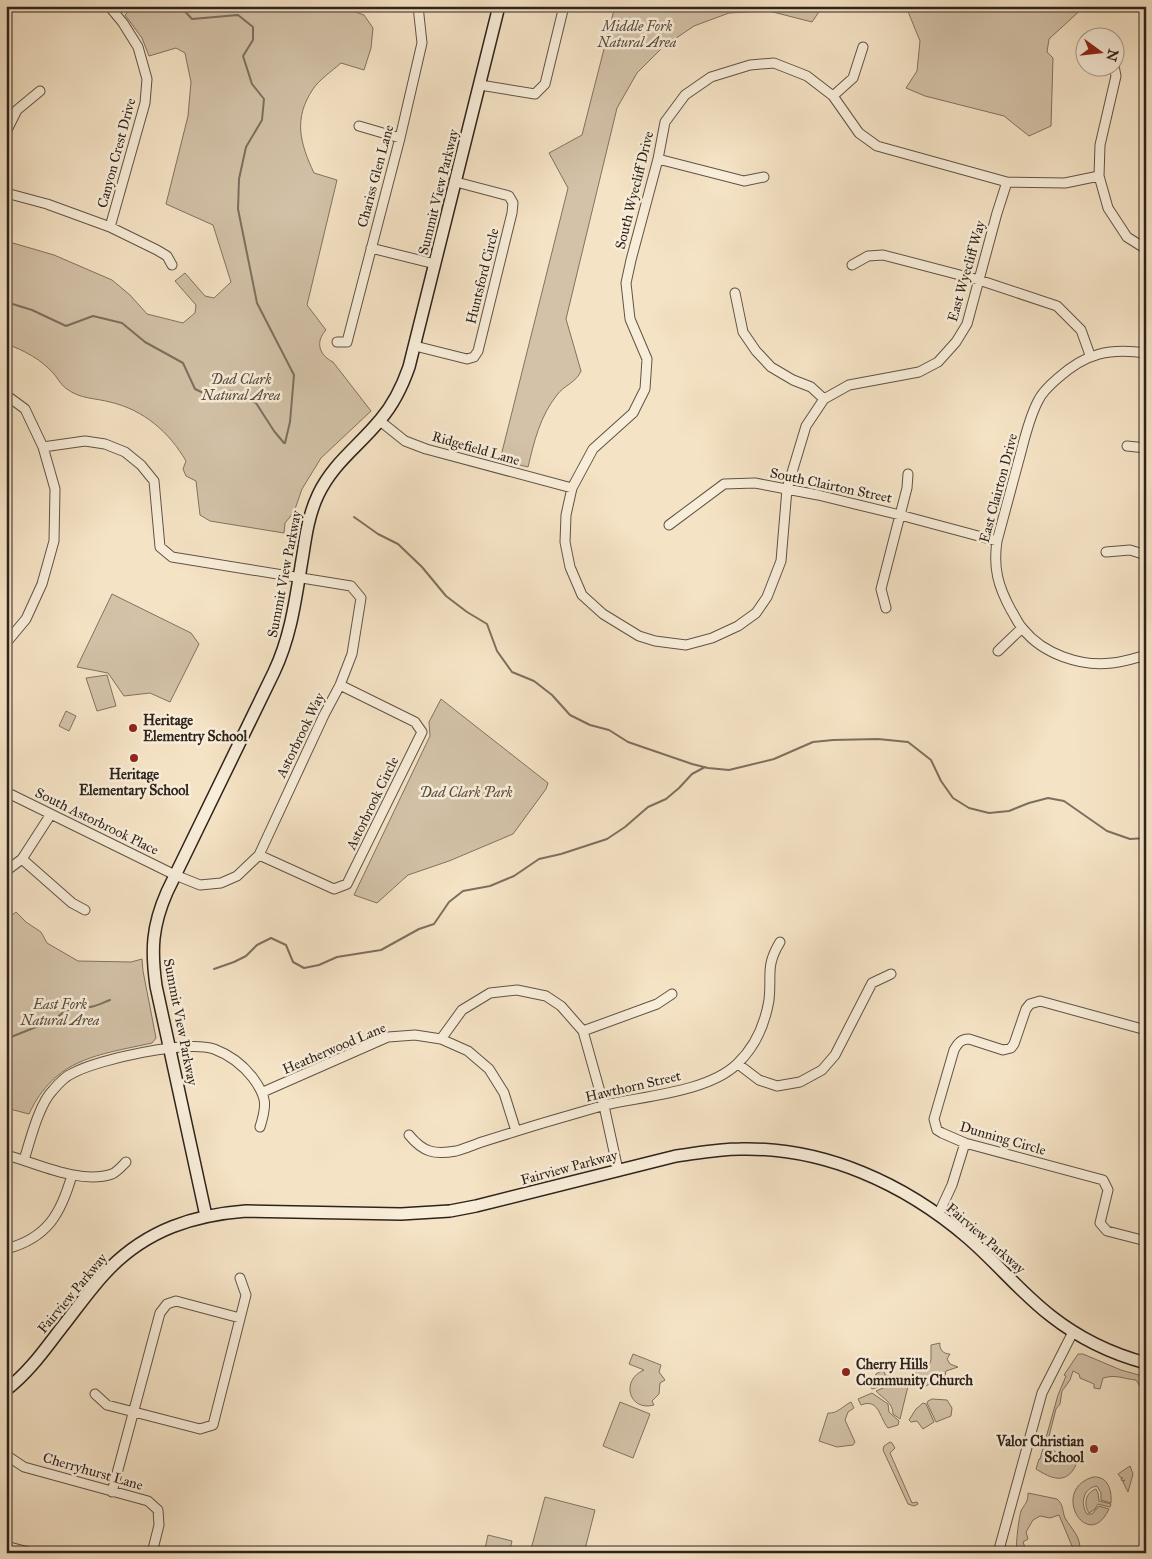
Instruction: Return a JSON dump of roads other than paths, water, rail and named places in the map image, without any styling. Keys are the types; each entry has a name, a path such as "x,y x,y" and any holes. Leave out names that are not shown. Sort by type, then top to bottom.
{"street":[{"name":"Canyon Crest Drive","path":"108,6 138,47 147,79 145,103 110,227"},
{"name":"Chariss Glen Lane","path":"337,342 347,342 400,138 422,43 418,6"},
{"name":"Summit View Parkway","path":"206,1216 156,986 152,952 153,936 158,915 279,662 290,632 308,524 323,485 338,463 380,420 400,390 409,367 499,6"},
{"path":"480,85 535,94 546,84 563,10 558,6"},
{"path":"833,96 853,78 863,47"},
{"name":"South Wyecliff Drive","path":"572,488 593,449 634,413 645,389 647,359 630,319 626,283 658,160 665,122 685,95 711,77 750,65 774,63 808,76 833,96 859,132 877,146 1006,182 1065,183 1100,176"},
{"path":"1116,78 1100,145 1100,176 1108,208 1127,237 1146,249"},
{"path":"6,132 17,110 40,90"},
{"path":"359,126 400,138"},
{"path":"658,160 744,180 764,177"},
{"name":"Huntsford Circle","path":"415,346 467,359 474,357 478,351 499,268 513,203 509,196 456,182"},
{"name":"East Wyecliff Way","path":"572,488 566,515 565,542 570,567 582,595 603,614 639,636 655,641 686,646 712,638 738,626 756,613 762,605 781,561 787,489 806,426 824,399 850,385 919,372 938,362 956,342 966,324 980,280 1006,182"},
{"path":"6,193 47,204 110,227 167,256 172,265"},
{"path":"371,248 435,264"},
{"path":"852,265 868,256 883,255 980,280 1057,306 1081,330 1090,355"},
{"path":"734,293 743,332 756,351 771,367 793,380 811,387 824,399"},
{"name":"East Clairton Drive","path":"1146,353 1126,350 1090,355 1070,366 1038,400 1030,420 997,541 994,559 997,578 1003,595 1022,628 1030,638 1048,651 1080,661 1110,664 1146,655"},
{"path":"6,395 25,409 43,447 55,489 54,541 42,584 26,619 6,643"},
{"name":"Ridgefield Lane","path":"380,420 405,441 426,449 572,488"},
{"name":"Astorbrook Way","path":"43,447 85,441 105,444 125,452 136,460 154,481 160,547 172,557 351,586 361,598 352,654 340,685 259,854 238,876 221,883 200,885 175,876"},
{"path":"1127,446 1146,448"},
{"path":"886,608 881,588 907,488 908,474"},
{"name":"South Clairton Street","path":"669,525 724,484 756,483 900,515 997,541"},
{"path":"1106,552 1130,550 1146,555"},
{"path":"998,651 1022,628"},
{"name":"Astorbrook Circle","path":"259,854 334,889 347,884 418,741 422,732 415,722 340,685"},
{"name":"South Astorbrook Place","path":"6,792 175,876"},
{"path":"6,871 22,859 51,814"},
{"path":"22,859 72,903 85,910"},
{"name":"Hawthorn Street","path":"409,1135 418,1146 431,1152 456,1151 516,1131 604,1106 700,1085 724,1074 738,1064 753,1046 763,1024 769,999 770,964 780,942"},
{"path":"738,1064 759,1080 777,1086 800,1082 822,1070 835,1055 872,984 891,974"},
{"path":"441,1039 462,1010 490,993 517,990 546,996 561,1006 583,1031 604,1106 618,1170"},
{"path":"583,1031 657,1004 672,994"},
{"name":"Dunning Circle","path":"1146,1030 1040,1001 1030,1004 1026,1009 1011,1048 1003,1050 963,1039 958,1043 954,1050 934,1119 937,1130 965,1143 1103,1180 1108,1190 1100,1224 1107,1231 1146,1241"},
{"name":"Heatherwood Lane","path":"263,1092 388,1037 415,1035 441,1039 468,1051 489,1069 504,1093 516,1131"},
{"path":"24,1160 39,1114 51,1092 71,1073 100,1061 169,1048 192,1045 213,1049 233,1058 246,1070 263,1092 265,1112 260,1127"},
{"path":"938,1215 952,1185 965,1143"},
{"name":"Fairview Parkway","path":"6,1390 29,1369 109,1269 128,1252 168,1228 188,1220 246,1211 401,1214 450,1211 676,1156 707,1151 741,1149 814,1157 861,1171 905,1192 968,1238 1051,1316 1073,1332 1096,1345 1146,1363"},
{"path":"6,1156 72,1175 90,1178 113,1174 126,1162"},
{"path":"6,1249 21,1245 37,1236 52,1222 65,1200 72,1175"},
{"path":"95,1394 107,1405 200,1429 213,1425 246,1295 240,1278"},
{"path":"112,1492 160,1313 167,1304 176,1301 240,1318"},
{"path":"998,1553 1042,1393 1073,1332"},
{"name":"Cherryhurst Lane","path":"6,1455 24,1467 148,1501 158,1510 159,1525 152,1553"},
{"path":"6,1546 32,1553"}],"waterway":[{"path":"180,6 192,19 238,15 253,27 253,40 243,56 252,84 264,99 262,120 246,147 239,179 238,209 257,303 294,375 290,422 285,443"},
{"path":"6,302 32,310 66,326 93,316 122,323 145,342 183,363 195,389 212,397 231,391 256,403 284,443"},
{"path":"354,517 378,534 398,544 422,567 446,596 487,624 497,651 512,672 534,681 552,695 570,715 590,725 609,730 628,742 692,764 729,770 774,759 813,742 878,739 908,742 931,760 941,781 953,798 969,808 989,813 1009,811 1048,798 1064,801 1107,831 1130,839 1146,838"},
{"path":"214,969 246,956 257,945 271,938 286,945 293,962 304,968 319,965 337,957 381,950 419,929 434,924 449,902 463,891 490,886 514,876 539,859 607,839 625,827 648,807 666,799 692,774 705,767"},
{"path":"6,1039 56,1019 67,1010 93,1006 110,1000"}],"place":[{"name":"Heritage Elementry School","path":"133,728"},
{"name":"Heritage Elementary School","path":"134,758"},
{"name":"Cherry Hills Community Church","path":"846,1372"},
{"name":"Valor Christian School","path":"1094,1449"}],"park label":[{"name":"Middle Fork Natural Area","path":"637,34"},
{"name":"Dad Clark Natural Area","path":"241,388"},
{"name":"Dad Clark Park","path":"466,792"},
{"name":"East Fork Natural Area","path":"60,1012"}]}
